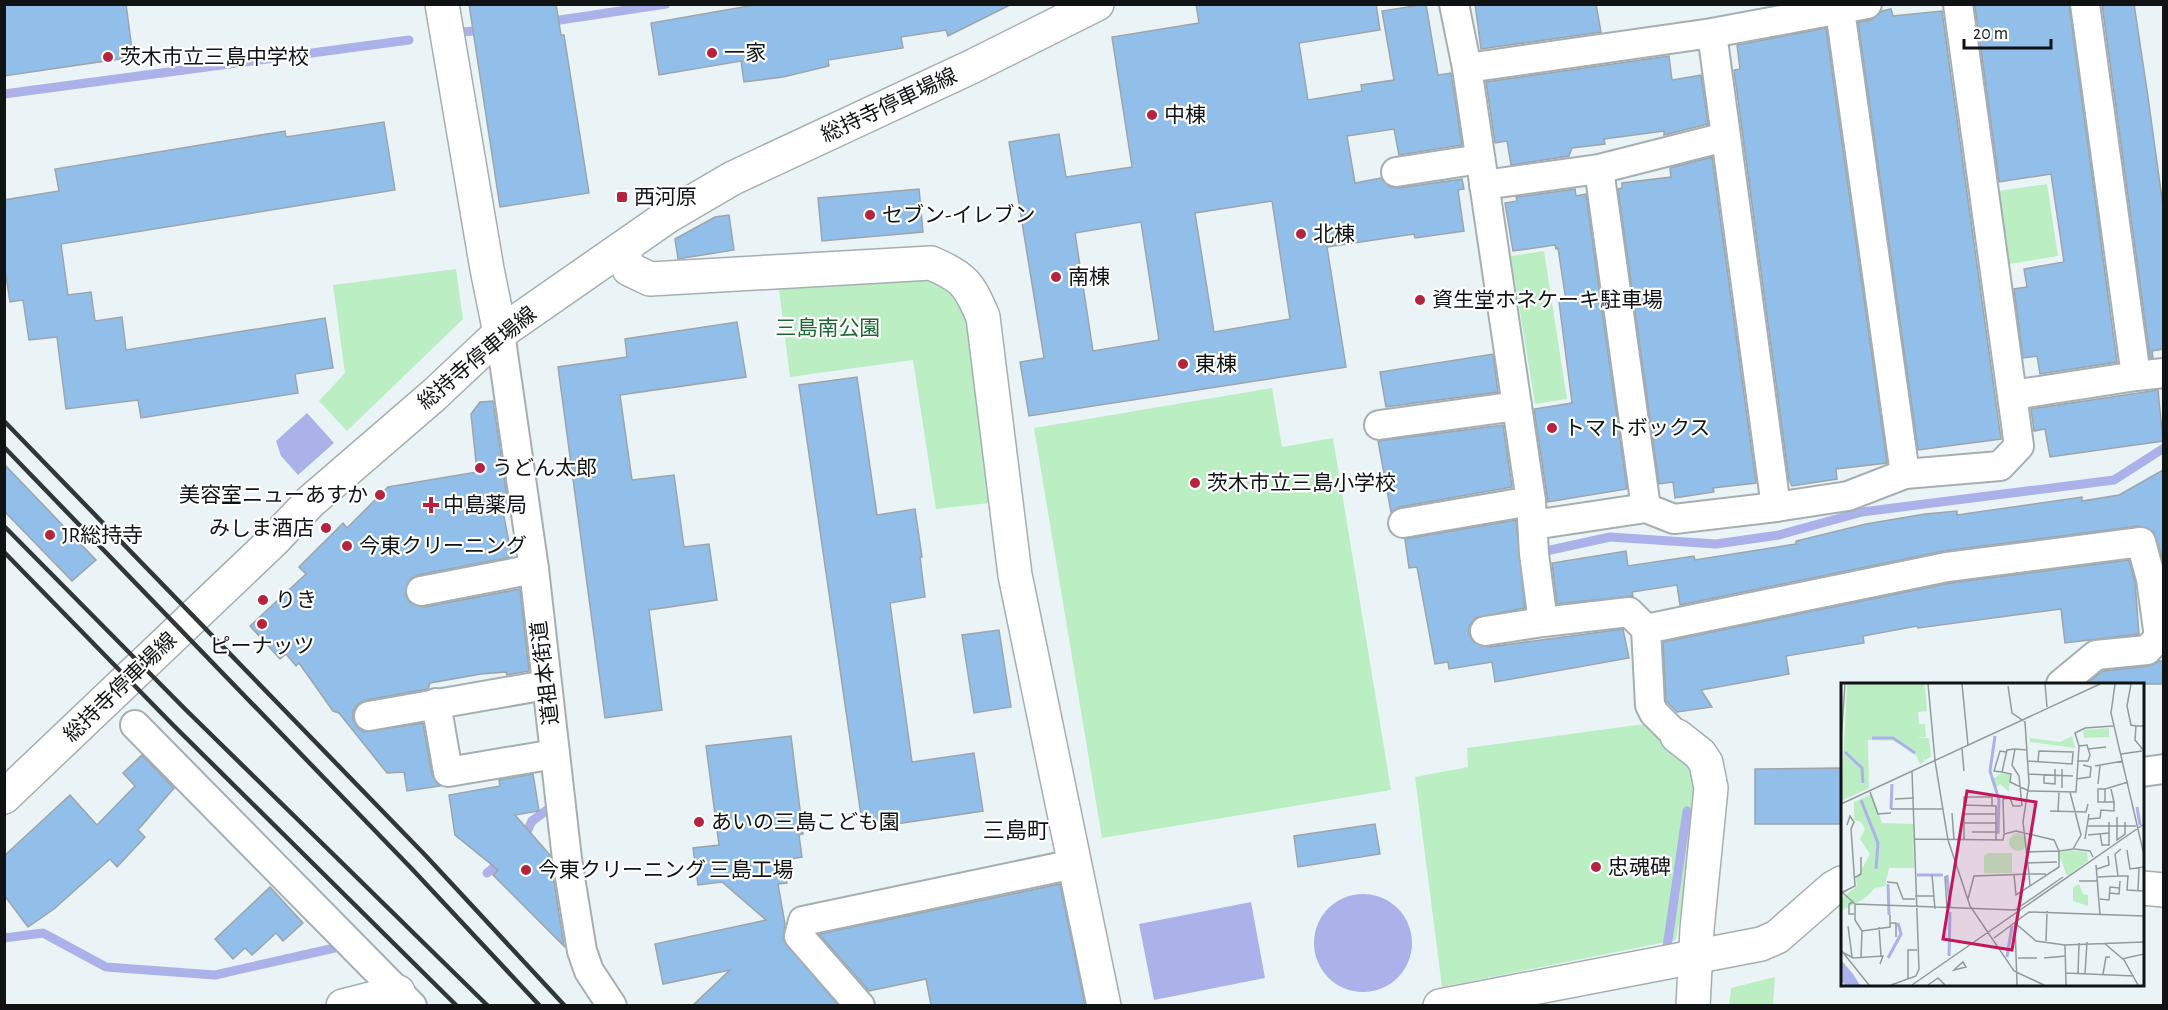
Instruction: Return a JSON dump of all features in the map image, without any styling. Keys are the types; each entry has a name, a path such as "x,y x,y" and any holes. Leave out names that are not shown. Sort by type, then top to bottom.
{"street":[{"path":"442,4 500,333"},
{"name":"総持寺停車場線","path":"4,797 256,557 310,502 434,395 500,333 668,216 733,178 971,67 1097,4"},
{"path":"1454,4 1467,68 1517,406 1532,513 1533,554 1543,622"},
{"path":"1403,523 1532,513 1646,508 1674,519 1848,496 1905,474 2000,466 2019,446 1958,4"},
{"path":"2013,395 2150,374 2085,4"},
{"path":"1467,68 1712,33 1854,7 1905,474"},
{"path":"1712,33 1776,507"},
{"path":"1396,172 1599,169 1725,138"},
{"path":"1599,169 1646,508"},
{"path":"622,249 629,269 650,279 931,263 954,273 972,290 983,317 1015,575 1104,1005"},
{"name":"道祖本街道","path":"500,333 534,569 567,859 582,951 590,971 612,1005"},
{"path":"1379,425 1517,406"},
{"path":"1646,628 1947,567 2152,538 2151,579 2159,637 2147,650 2096,655 2062,683"},
{"path":"421,591 534,569"},
{"path":"1485,631 1629,612 1646,628 1650,705 1654,713 1677,736 1700,754 1706,763 1711,788 1697,929 1693,1005"},
{"path":"369,716 546,685"},
{"path":"436,703 448,772 555,754"},
{"path":"135,725 398,1001"},
{"path":"2144,772 2163,769"},
{"path":"860,1005 799,936 803,921 1074,864"},
{"path":"1440,1005 1761,944 1777,937 1841,884"},
{"path":"2144,888 2163,890"},
{"path":"343,1005 398,1001"}],"green space":[{"path":"2047,184 2058,256 2009,264 1998,191"},
{"path":"1544,251 1567,399 1535,404 1511,256"},
{"path":"456,269 463,319 347,431 319,401 345,373 333,285"},
{"name":"三島南公園","path":"913,279 934,282 964,299 998,502 936,509 913,360 790,377 779,289"},
{"path":"1272,388 1282,447 1333,438 1391,790 1102,838 1034,428"},
{"path":"1644,724 1671,745 1685,760 1692,776 1696,797 1693,847 1676,940 1442,987 1415,777 1468,767 1467,748"},
{"path":"1775,977 1773,1005 1729,1005 1731,988"}],"water":[{"path":"307,413 334,443 298,475 281,456 276,441"},
{"path":"1363,894 1382,897 1398,908 1409,924 1412,943 1409,962 1398,978 1382,989 1363,992 1344,989 1328,978 1317,962 1314,943 1317,924 1328,908 1344,897"},
{"path":"1251,902 1265,978 1154,1000 1139,924"}],"building":[{"path":"4,4 126,4 133,57 4,76"},
{"path":"469,4 556,4 561,35 564,35 589,193 500,207"},
{"path":"760,4 1012,4 948,36 946,30 901,37 903,48 828,60 829,66 783,77 744,82 741,61 659,75 651,23"},
{"path":"1196,4 1376,4 1380,30 1299,43 1308,100 1362,91 1361,85 1394,80 1382,11 1426,4 1438,75 1451,73 1462,145 1399,155 1394,129 1347,136 1355,183 1381,178 1390,187 1399,188 1462,179 1464,189 1458,190 1464,231 1415,238 1414,234 1327,247 1346,367 1029,416 1020,362 1044,358 1009,142 1059,134 1066,177 1132,167 1112,37 1199,23","holes":["1272,201 1290,319 1214,332 1195,213","1141,222 1159,340 1093,351 1075,233"]},
{"path":"1475,4 1596,4 1601,32 1481,49"},
{"path":"1983,4 2069,4 2117,362 2040,374 2037,356 2023,358 2014,289 2027,287 2024,269 2064,262 2051,174 1999,182 1975,6"},
{"path":"2102,4 2134,4 2148,97 2163,206 2163,349 2152,351 2153,358 2150,358"},
{"path":"1891,9 1893,16 1942,11 2001,439 1918,450 1858,22 1871,20 1882,11"},
{"path":"1826,28 1887,463 1836,469 1837,479 1792,486 1789,480 1734,70 1740,69 1737,45"},
{"path":"1669,56 1672,80 1701,75 1708,124 1664,135 1664,131 1604,139 1605,144 1572,148 1569,156 1511,165 1507,141 1495,143 1486,82"},
{"path":"384,122 395,190 61,244 68,295 91,292 95,321 122,317 126,350 325,318 333,368 295,374 298,393 141,418 138,400 66,409 57,337 29,340 23,300 10,302 4,263 4,200 59,191 55,169 285,131 286,137"},
{"path":"1712,157 1756,483 1713,488 1714,492 1675,498 1673,482 1659,484 1618,189 1622,188 1622,183 1671,177 1670,168"},
{"name":"セブン-イレブン","path":"919,189 923,232 822,241 818,198"},
{"path":"1575,189 1576,196 1586,194 1627,489 1548,502 1534,409 1572,403 1559,302 1566,301 1558,248 1556,249 1555,245 1513,251 1505,203 1517,201 1516,197"},
{"path":"729,215 734,250 678,259 675,239 715,217"},
{"path":"737,322 746,377 620,395 632,480 674,475 684,547 709,544 717,600 649,610 662,710 605,718 558,367 627,357 625,339"},
{"path":"1493,354 1498,392 1386,407 1380,372"},
{"path":"857,377 877,515 915,509 922,557 920,557 925,597 890,603 912,762 974,753 983,811 863,829 799,385"},
{"path":"2158,390 2163,441 2050,457 2045,429 2034,431 2031,409"},
{"path":"493,401 509,511 503,512 512,557 418,575 410,579 405,594 409,602 424,607 520,589 529,671 507,675 506,672 481,674 430,683 428,689 366,700 358,704 353,711 353,719 357,727 364,732 423,723 432,775 440,786 407,791 404,772 387,773 339,713 333,711 299,663 296,666 286,654 280,659 250,626 306,574 299,567 343,523 347,528 388,487 477,472 471,414 480,402"},
{"path":"1503,425 1512,487 1400,507 1391,512 1378,441"},
{"name":"JR総持寺","path":"4,464 96,560 72,581 4,511"},
{"path":"2163,470 2163,560 2153,531 2139,526 1944,551 1680,605 1677,585 1632,592 1633,596 1557,604 1552,563 1626,551 1628,566 1694,556 1695,560 1796,544 1796,541 1866,524 1925,514 1957,511 1957,515 2082,497 2082,501 2119,495"},
{"path":"1516,520 1525,608 1475,618 1469,626 1469,634 1473,642 1488,647 1623,629 1629,658 1495,682 1492,662 1449,669 1448,662 1435,664 1417,567 1409,568 1405,539"},
{"path":"2129,560 2135,582 2139,634 2065,643 2061,609 1918,628 1917,626 1863,636 1864,643 1786,656 1789,674 1701,690 1712,707 1677,712 1666,701 1663,642 1950,583"},
{"path":"999,630 1011,707 974,713 962,635"},
{"path":"2163,661 2163,684 2087,683 2103,671 2149,666"},
{"path":"791,736 803,834 799,835 802,857 783,860 787,883 778,884 785,924 783,939 838,1005 693,1005 730,970 663,984 655,944 766,920 722,882 698,885 693,848 719,845 706,746"},
{"path":"142,755 174,788 138,830 145,837 117,867 110,859 54,909 28,927 4,895 4,856 70,795 97,825 135,786 123,773"},
{"path":"1841,768 1841,824 1755,824 1755,769"},
{"path":"533,774 539,811 515,815 550,855 564,946 493,875 498,870 455,835 449,795 500,786 499,780"},
{"path":"1375,824 1380,854 1298,867 1294,836"},
{"path":"1060,884 1085,1005 931,1005 926,979 869,991 819,934"},
{"path":"270,887 303,923 283,941 276,933 252,955 245,948 233,959 215,939"}],"waterway":[{"path":"547,22 666,4"},
{"path":"463,32 483,30"},
{"path":"4,94 409,40"},
{"path":"1546,551 1610,537 1716,544 1779,535 1862,512 2114,480 2164,448"},
{"path":"523,840 532,821 547,810"},
{"path":"1667,947 1687,811"},
{"path":"487,873 503,860"},
{"path":"4,938 43,933 106,967 215,975 339,947 343,950"}],"railway":[{"path":"4,421 426,856 565,1006"},
{"path":"4,447 412,869 540,1006"},
{"path":"4,526 185,709 488,1006"},
{"path":"4,552 173,725 457,1006"}],"place":[{"name":"一家","path":"712,53"},
{"name":"茨木市立三島中学校","path":"108,57"},
{"name":"中棟","path":"1152,115"},
{"name":"西河原","path":"622,197"},
{"name":"セブン-イレブン","path":"870,215"},
{"name":"北棟","path":"1301,234"},
{"name":"南棟","path":"1056,277"},
{"name":"資生堂ホネケーキ駐車場","path":"1420,300"},
{"name":"東棟","path":"1183,364"},
{"name":"トマトボックス","path":"1552,428"},
{"name":"うどん太郎","path":"480,468"},
{"name":"茨木市立三島小学校","path":"1195,483"},
{"name":"美容室ニューあすか","path":"380,495"},
{"name":"中島薬局","path":"431,505"},
{"name":"みしま酒店","path":"326,528"},
{"name":"JR総持寺","path":"50,535"},
{"name":"今東クリーニング","path":"347,546"},
{"name":"りき","path":"263,600"},
{"name":"ピーナッツ","path":"262,624"},
{"name":"あいの三島こども園","path":"699,822"},
{"name":"忠魂碑","path":"1596,867"},
{"name":"今東クリーニング 三島工場","path":"526,870"}],"district":[{"name":"三島町","path":"1016,830"}]}
